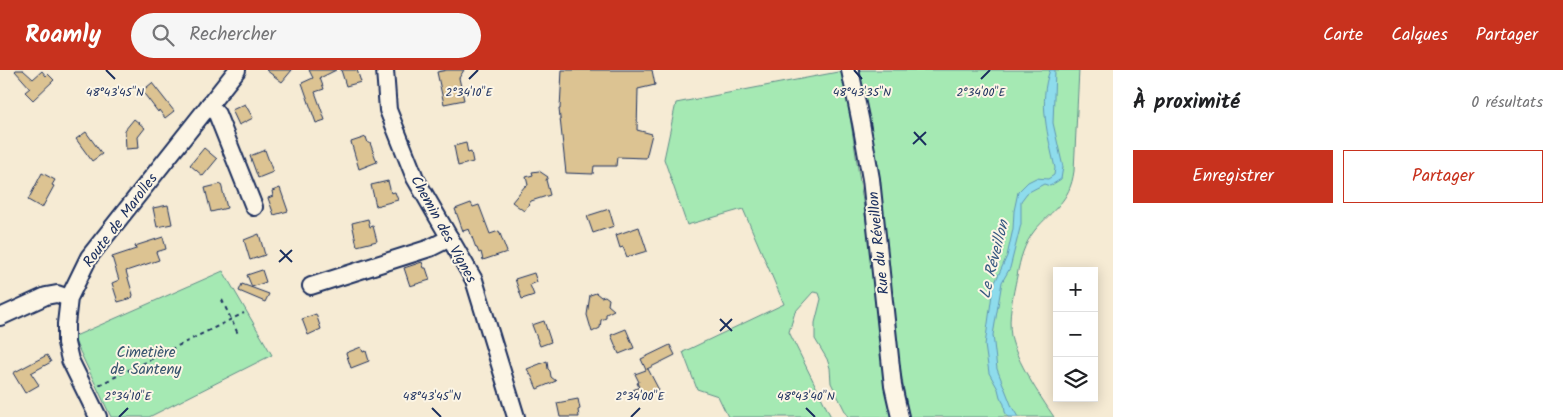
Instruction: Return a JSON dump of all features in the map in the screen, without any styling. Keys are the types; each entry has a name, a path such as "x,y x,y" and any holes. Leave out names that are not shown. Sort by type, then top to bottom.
{"street":[{"name":"Route de Marolles","path":"98,417 70,360 66,343 69,298 89,258 237,70"},
{"name":"Chemin des Vignes","path":"385,70 388,110 415,178 474,280 516,417"},
{"name":"Rue du Réveillon","path":"850,70 871,180 893,386 900,417"},
{"path":"209,105 216,114 254,207"},
{"path":"311,286 430,248 450,238"},
{"path":"0,317 46,296 57,294 69,298"}],"path":[{"path":"222,300 239,336"},
{"path":"86,391 244,313"}],"green space":[{"path":"854,70 1079,70 1072,182 1065,198 1035,230 1025,246 1018,270 1011,313 1011,336 1018,356 1029,378 1054,417 908,417"},
{"path":"843,71 868,234 887,388 893,417 848,417 831,383 827,359 815,339 815,323 821,299 819,293 813,292 795,312 789,332 831,417 728,417 718,396 697,389 683,352 784,304 743,209 687,225 664,159 676,103"},
{"name":"Cimetière de Santeny","path":"223,271 272,355 149,417 111,417 73,337"}],"water":[{"path":"1050,70 1055,70 1053,123 1063,167 1061,179 1050,186 1044,184 1027,193 1021,201 1021,224 1010,268 1002,282 993,335 997,369 1018,417 1008,417 998,389 989,373 985,345 993,287 1007,256 1018,192 1028,182 1036,178 1048,179 1054,175 1055,168 1044,107 1046,82"}],"building":[{"path":"16,70 23,70 33,79 42,71 46,76 48,74 54,80 33,100 25,92 30,88"},
{"path":"266,70 292,70 282,82"},
{"path":"309,70 336,70 320,78 324,89 315,92 325,120 316,123 302,83 313,78"},
{"path":"341,70 357,70 361,82 346,86"},
{"path":"464,70 459,78 464,100 444,104 437,72"},
{"path":"562,70 652,70 655,85 638,89 637,130 652,134 646,158 617,157 616,166 594,166 593,174 566,173 559,109"},
{"path":"152,83 174,111 165,118 142,91"},
{"path":"245,104 253,118 239,125 232,110"},
{"path":"134,119 145,128 138,137 139,148 126,149 125,130"},
{"path":"86,132 102,154 92,161 76,139"},
{"path":"366,137 377,162 359,169 351,142"},
{"path":"466,143 468,153 471,152 473,162 458,166 454,146"},
{"path":"204,148 217,159 203,176 190,165"},
{"path":"265,150 273,172 258,178 250,156"},
{"path":"539,171 548,177 546,180 550,195 531,201 524,211 512,202 528,185 526,177 533,175 532,172"},
{"path":"42,173 55,180 52,185 54,186 42,208 28,200"},
{"path":"388,181 391,193 395,192 398,200 376,206 371,185"},
{"path":"221,184 227,208 211,212 205,188"},
{"path":"280,188 288,211 274,215 268,198 273,196 272,191"},
{"path":"471,203 473,207 479,205 490,234 499,231 507,252 483,260 469,229 463,231 455,209"},
{"path":"168,205 172,224 157,227 153,208"},
{"path":"609,209 614,226 593,233 587,216"},
{"path":"368,219 370,227 373,226 377,241 357,246 352,223"},
{"path":"639,227 647,251 627,257 623,247 620,248 616,235"},
{"path":"259,234 265,255 250,260 244,240"},
{"path":"163,237 166,249 156,252 159,260 126,271 133,295 132,298 118,302 112,283 119,280 112,257 136,249 135,246"},
{"path":"422,262 430,280 410,286 404,268"},
{"path":"262,270 266,282 252,287 247,275"},
{"path":"534,273 537,282 530,285 534,295 522,299 515,279"},
{"path":"242,284 269,294 265,302 239,291"},
{"path":"596,293 601,297 605,296 609,299 608,305 614,310 606,314 606,318 601,320 600,328 592,332 587,315 590,295"},
{"path":"316,314 321,329 308,335 302,319"},
{"path":"544,321 551,342 540,346 532,325"},
{"path":"626,329 634,348 619,354 611,335"},
{"path":"670,345 675,355 647,369 659,390 638,399 633,390 639,387 635,374 646,370 641,359"},
{"path":"361,347 363,352 366,351 369,361 351,368 346,353"},
{"path":"47,355 51,362 31,373 39,385 25,393 13,373"},
{"path":"547,361 551,377 556,381 537,389 527,369"},
{"path":"578,399 579,417 560,417 557,403"}],"water label":[{"name":"Le Réveillon","path":"993,259"}]}
